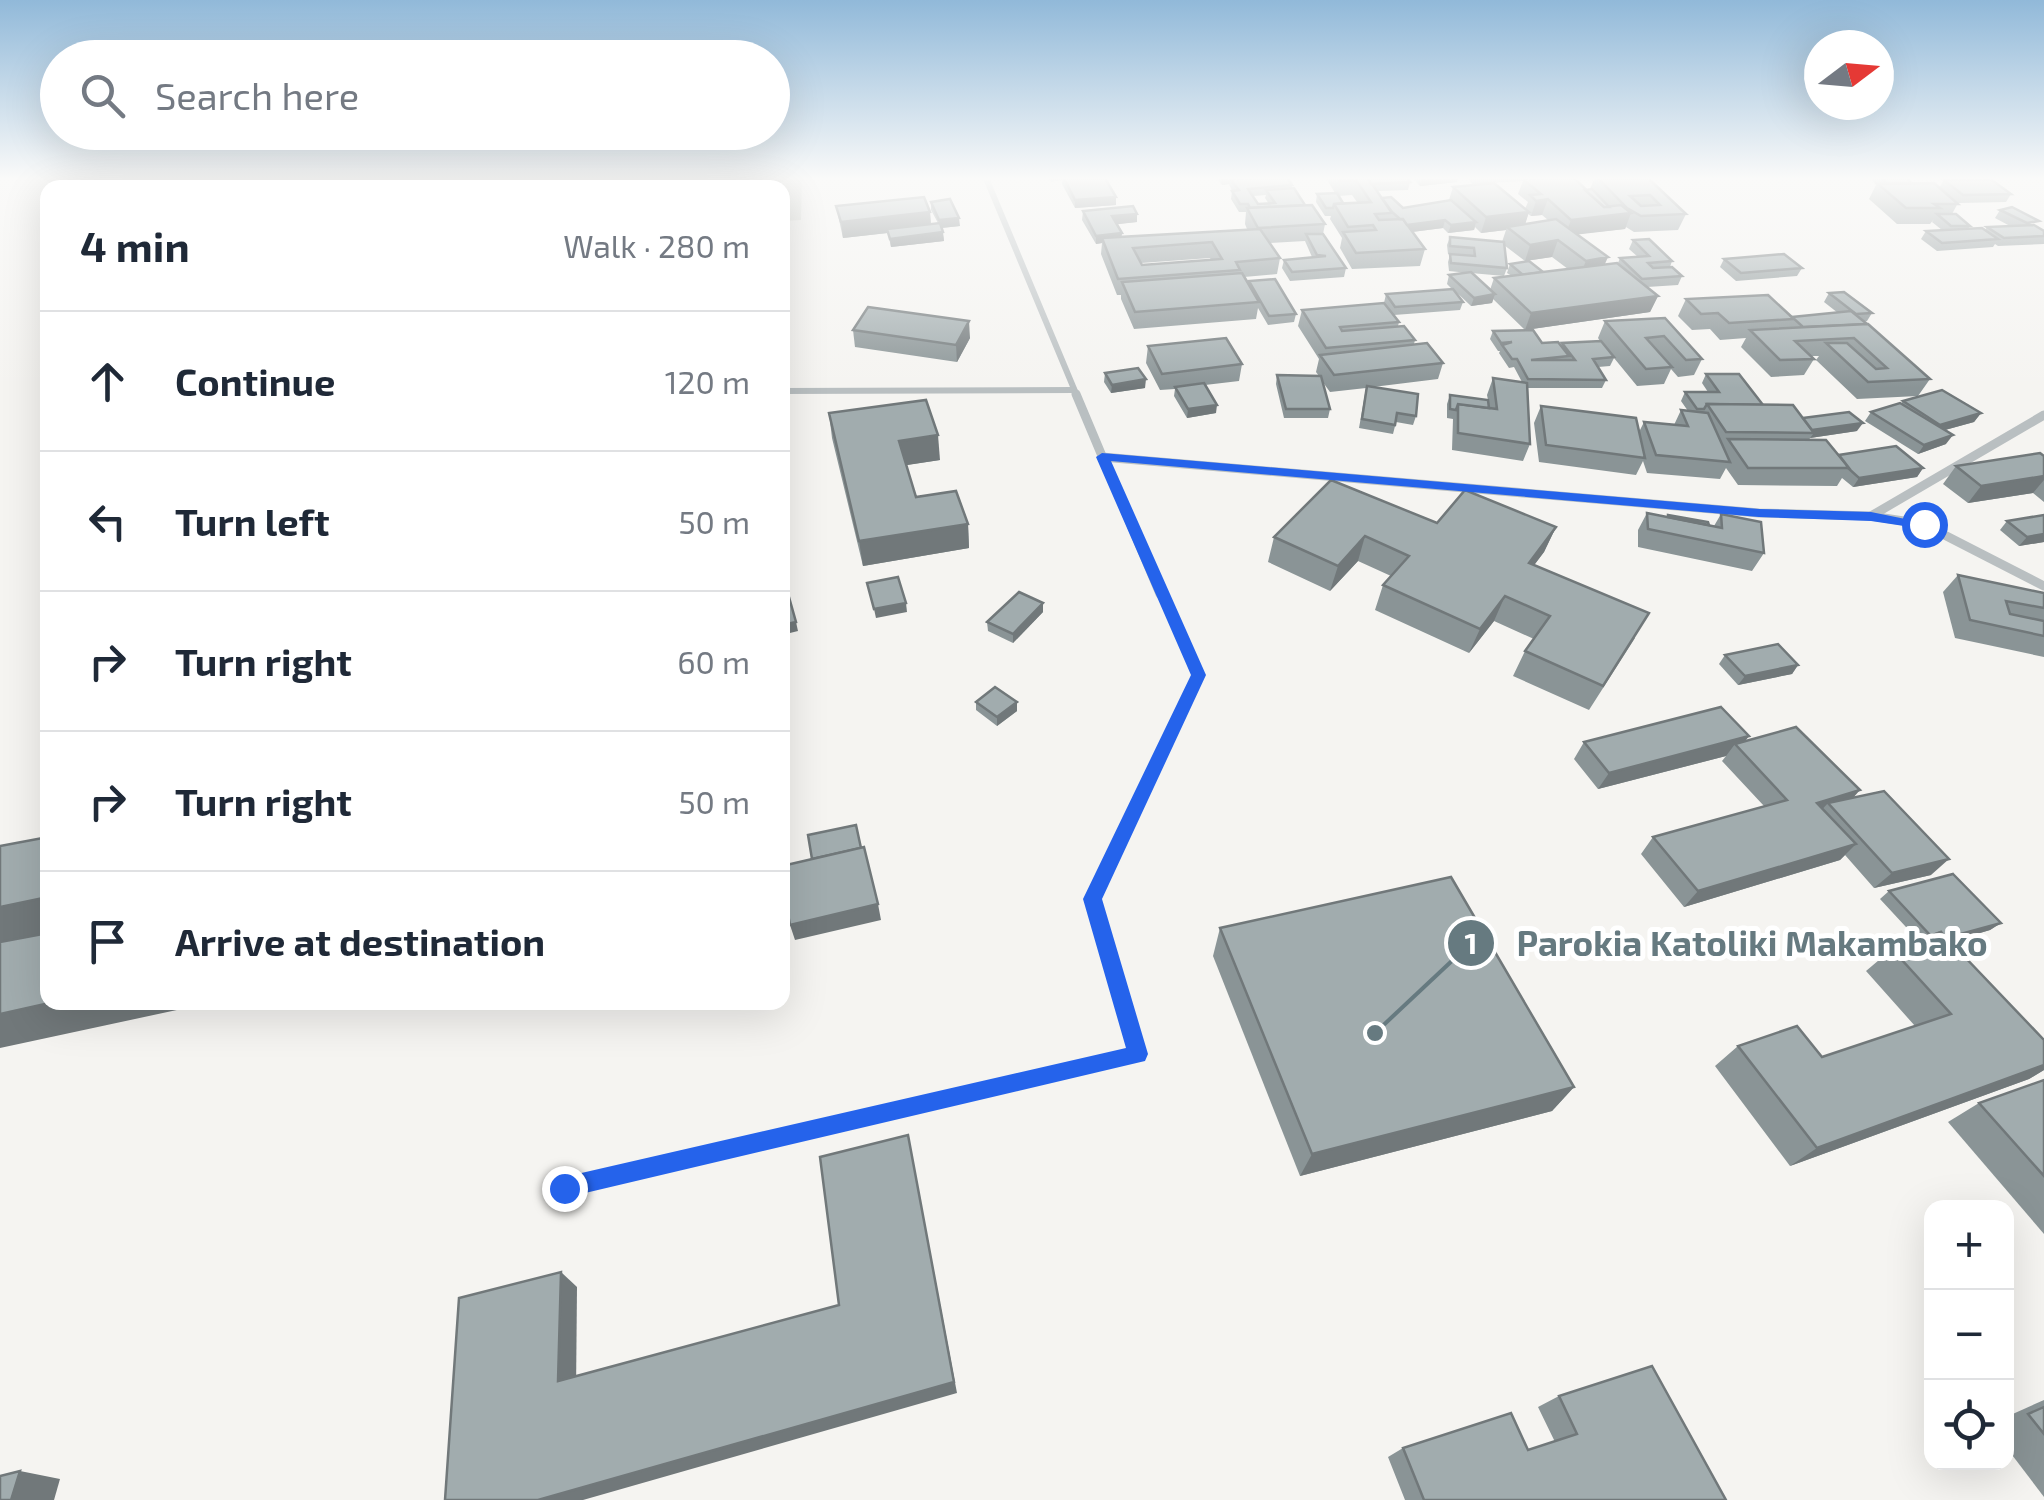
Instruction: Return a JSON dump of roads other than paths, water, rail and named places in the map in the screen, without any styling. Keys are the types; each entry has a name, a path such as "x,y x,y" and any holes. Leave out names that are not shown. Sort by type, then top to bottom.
{"street":[{"path":"1015,248 1160,594"},
{"path":"790,391 1074,390"},
{"path":"1871,516 2044,414"},
{"path":"1102,457 1739,512 1871,516 1924,524 2044,586"}],"lane":[{"path":"564,1188 1138,1054 1092,899 1199,675 1160,594"}],"place":[{"name":"Parokia Katoliki Makambako","path":"1375,1033"}]}
